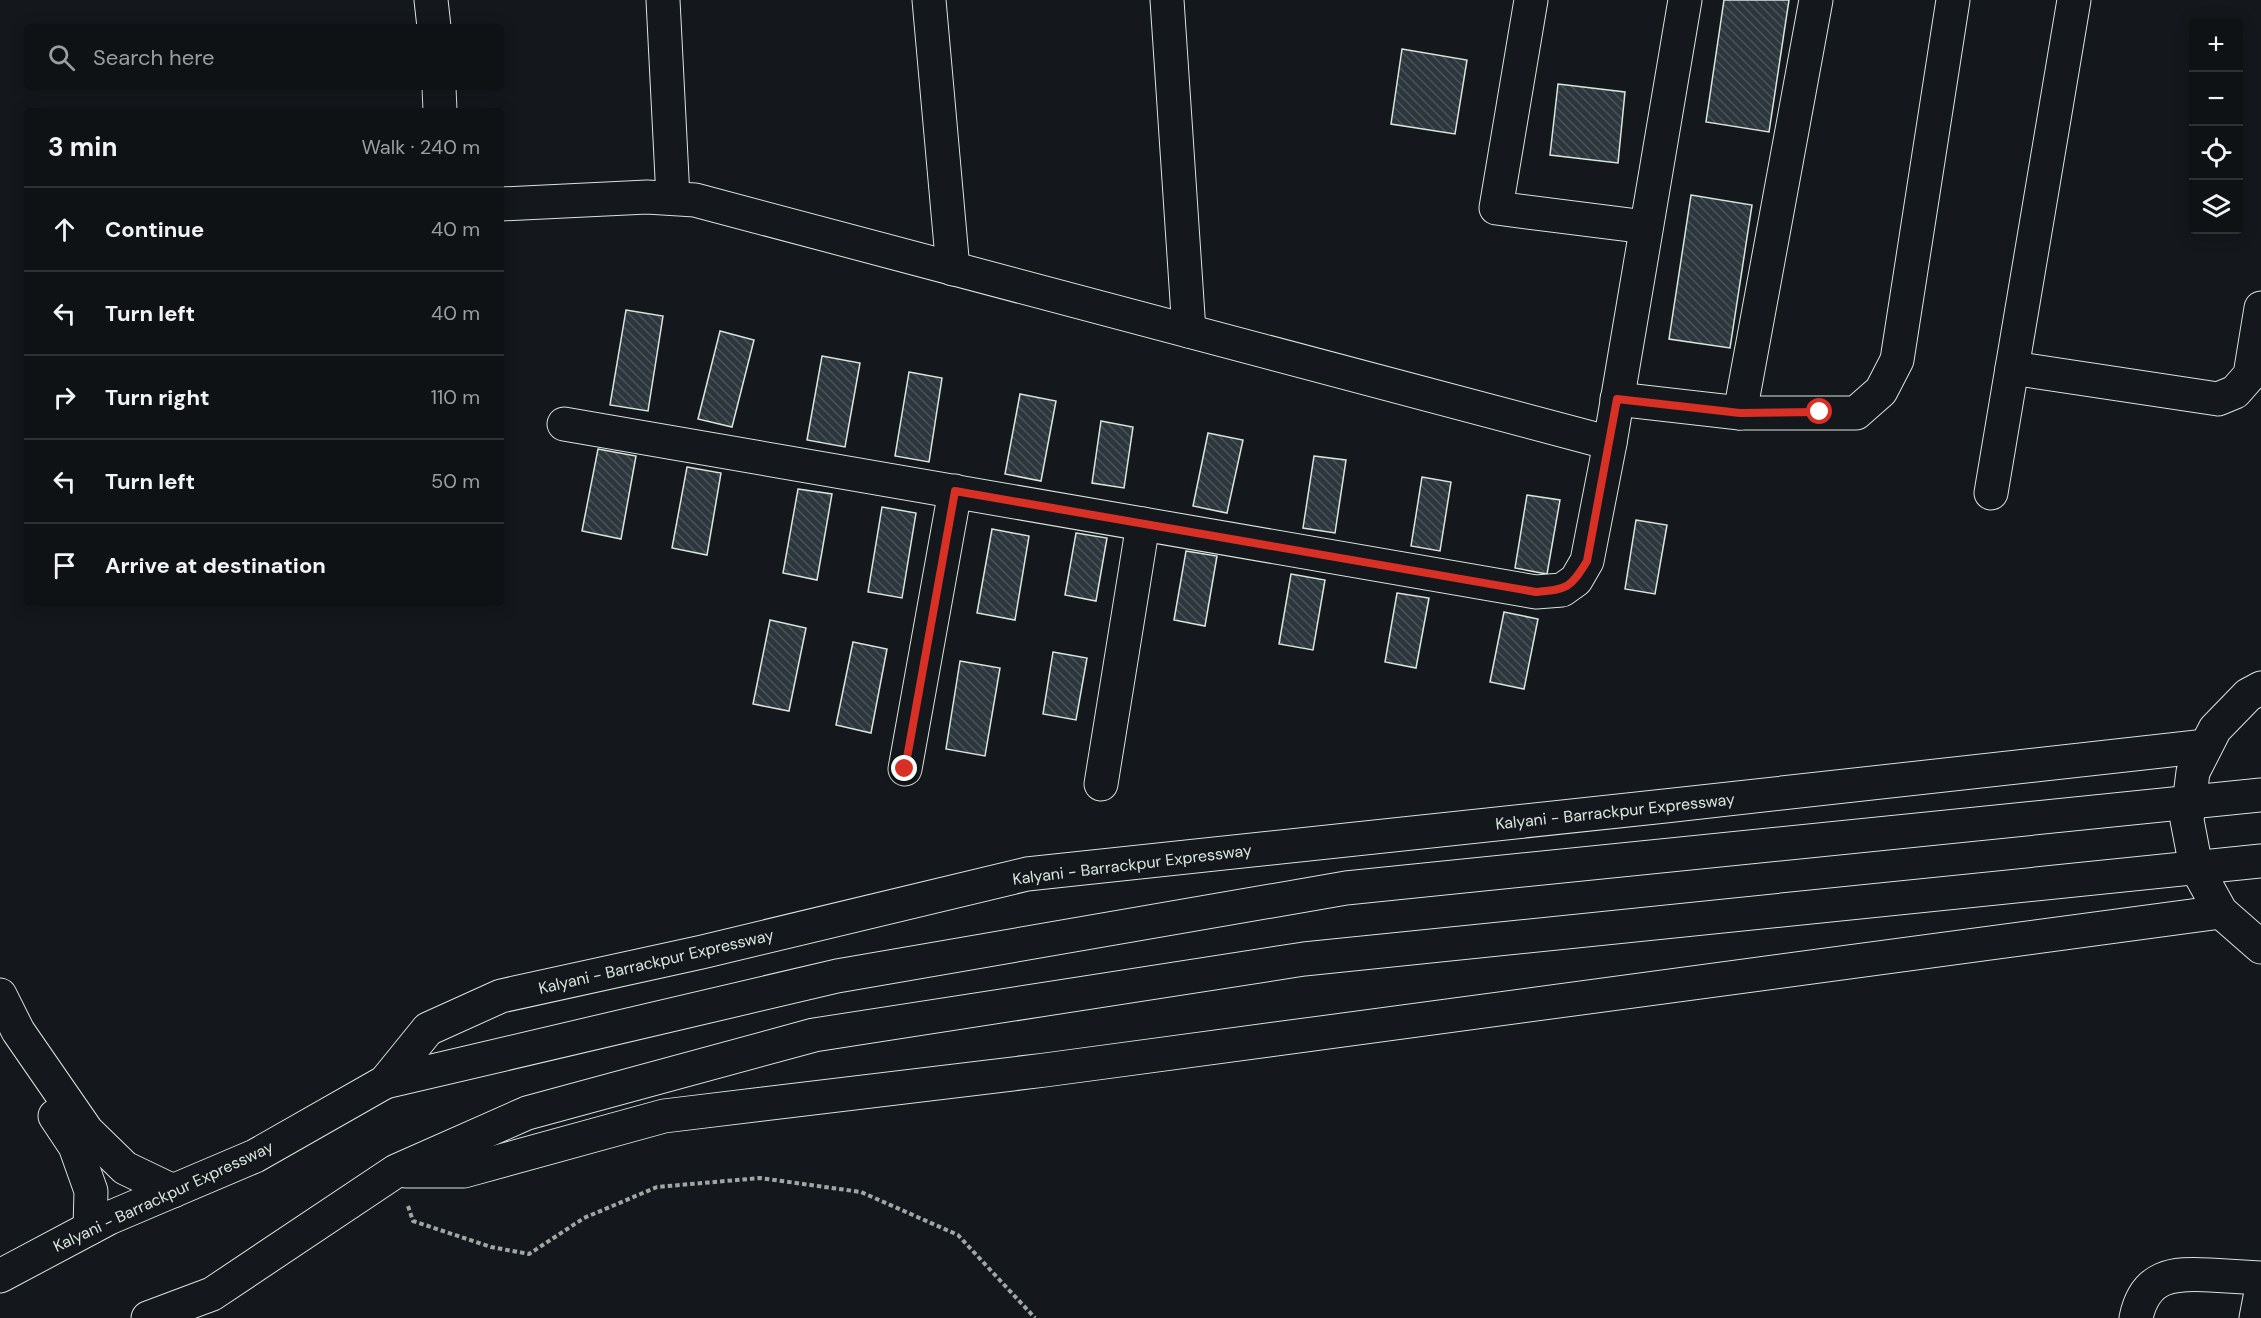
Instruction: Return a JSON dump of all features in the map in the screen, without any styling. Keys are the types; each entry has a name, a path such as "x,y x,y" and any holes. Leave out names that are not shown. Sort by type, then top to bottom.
{"main road":[{"path":"431,0 434,24"},
{"path":"663,0 673,198"},
{"path":"929,0 953,268"},
{"path":"1167,0 1189,331"},
{"path":"1531,0 1496,208 1646,227"},
{"path":"564,424 1536,592 1562,590 1575,580 1587,561 1610,443 1684,0"},
{"path":"1740,413 1816,0"},
{"path":"1617,399 1740,413 1856,413 1881,391 1897,360 1953,0"},
{"path":"1991,493 2074,0"},
{"path":"438,90 441,108"},
{"path":"504,204 647,197 695,200 1610,443"},
{"path":"2012,368 2218,399 2235,392 2250,375 2261,308"},
{"path":"905,769 955,491"},
{"path":"1101,784 1143,524"},
{"path":"2261,688 2248,695 2215,729 2193,772 2187,820 2196,867 2221,912 2261,947"},
{"name":"Kalyani - Barrackpur Expressway","path":"0,1276 90,1228 255,1155 385,1082 428,1029 501,996 713,949 1027,874 2206,746"},
{"path":"385,1082 837,976 1346,888 2261,795"},
{"path":"148,1318 212,1294 396,1171 527,1113 814,1035 1304,959 2261,861"},
{"path":"396,1171 464,1171 664,1116 1045,1070 2221,912"},
{"path":"0,995 18,1031 87,1131 125,1168 173,1191"},
{"path":"0,1028 8,1044 75,1146 91,1191 90,1228"},
{"path":"2136,1318 2139,1305 2147,1290 2163,1278 2179,1274 2261,1278"},
{"path":"2256,1318 2261,1292"}],"path":[{"path":"396,1171 413,1221 490,1247 529,1254 584,1218 657,1187 760,1178 861,1192 958,1235 1035,1318"}],"building":[{"path":"1724,0 1789,0 1769,132 1706,122"},
{"path":"1402,49 1467,60 1455,134 1391,124"},
{"path":"1558,84 1625,92 1618,163 1550,155"},
{"path":"1691,195 1752,205 1730,348 1669,339"},
{"path":"626,310 663,316 648,411 610,405"},
{"path":"720,331 754,340 732,427 698,419"},
{"path":"822,356 860,363 845,447 807,440"},
{"path":"909,372 942,378 929,462 895,456"},
{"path":"1020,394 1056,401 1041,481 1005,474"},
{"path":"1101,421 1133,427 1124,488 1092,483"},
{"path":"1208,433 1243,440 1227,513 1193,506"},
{"path":"598,449 636,456 621,539 582,531"},
{"path":"1314,456 1346,460 1335,533 1303,528"},
{"path":"687,467 721,473 707,555 672,548"},
{"path":"1422,477 1451,482 1440,551 1411,546"},
{"path":"798,489 832,494 817,580 783,573"},
{"path":"1527,495 1560,500 1547,574 1515,568"},
{"path":"882,507 916,513 902,598 868,592"},
{"path":"1636,520 1667,525 1655,594 1625,589"},
{"path":"992,529 1029,536 1015,620 977,613"},
{"path":"1076,533 1107,538 1096,601 1065,595"},
{"path":"1186,551 1217,556 1205,626 1174,620"},
{"path":"1291,574 1325,580 1313,650 1279,644"},
{"path":"1397,593 1429,598 1416,668 1385,662"},
{"path":"1504,612 1538,619 1524,689 1490,682"},
{"path":"770,620 806,628 789,711 753,704"},
{"path":"853,642 887,649 871,733 836,725"},
{"path":"1053,652 1087,658 1076,720 1043,714"},
{"path":"960,661 1000,668 985,756 946,749"}],"route":[{"path":"905,769 955,491 1536,592 1562,590 1575,580 1587,561 1617,399 1740,413 1820,412"}]}
